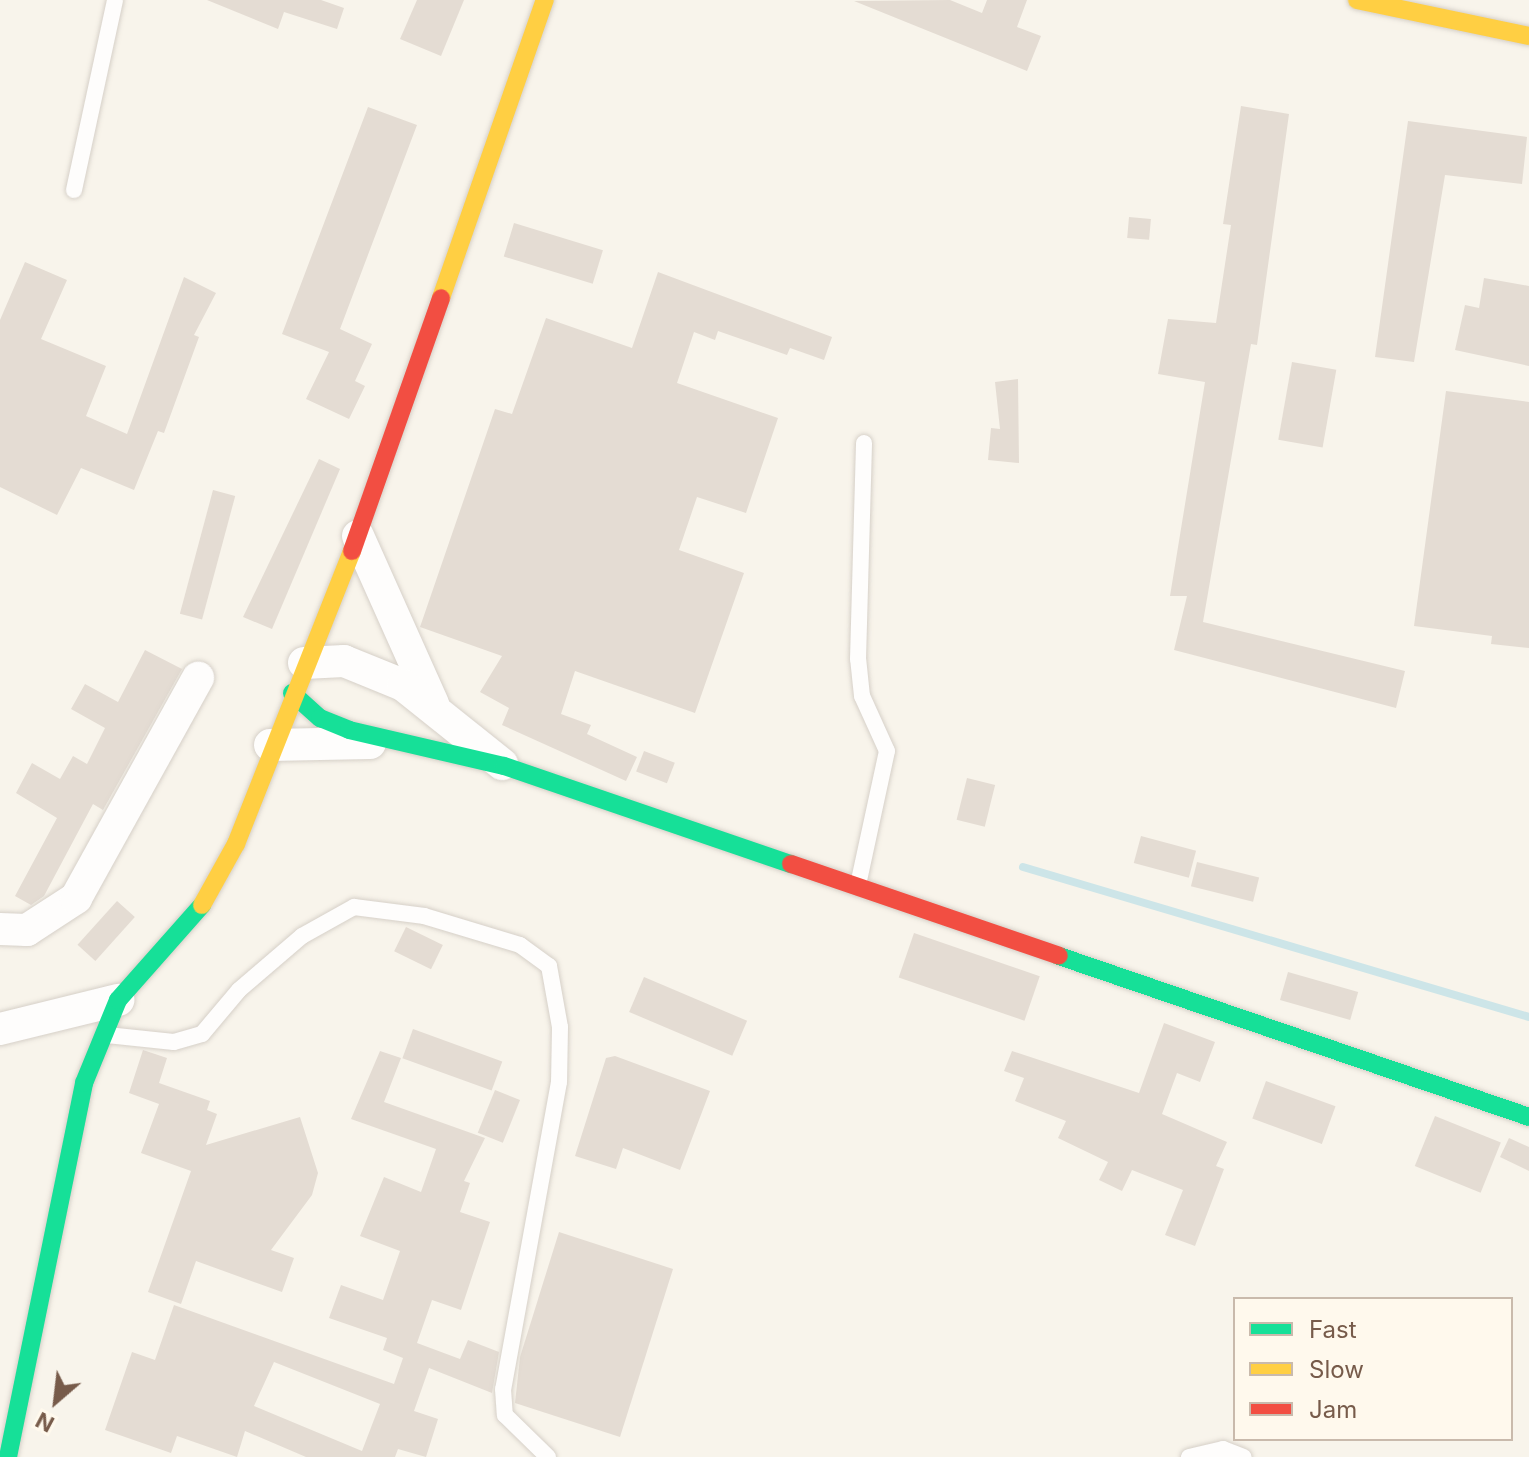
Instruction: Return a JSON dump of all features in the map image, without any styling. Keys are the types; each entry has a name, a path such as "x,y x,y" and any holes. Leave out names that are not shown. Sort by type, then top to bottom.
{"street":[{"path":"8,1457 84,1083 118,1000 202,906 236,844 270,745 358,536 545,0"},
{"path":"1357,0 1529,36"},
{"path":"358,536 433,704"},
{"path":"304,663 357,665 433,704 504,766"},
{"path":"0,929 27,930 76,898 198,678"},
{"path":"292,693 320,718 398,742 504,766 1529,1117"},
{"path":"270,745 398,742"},
{"path":"0,1029 118,1000"}],"lane":[{"path":"74,190 115,0"},
{"path":"857,886 887,751 862,696 858,659 864,443"},
{"path":"104,1034 174,1042 202,1034 239,990 302,936 354,907 438,920 520,945 549,966 560,1027 559,1082 503,1389 505,1415 548,1457"},
{"path":"1189,1457 1223,1449 1244,1457"}],"building":[{"path":"207,0 321,0 344,8 337,29 284,12 278,29"},
{"path":"417,0 464,0 441,56 400,39"},
{"path":"950,0 982,13 987,0 1027,0 1017,27 1041,36 1027,71 854,1"},
{"path":"1241,106 1289,114 1257,345 1251,344 1203,622 1405,671 1396,708 1174,650 1187,596 1170,596 1205,382 1158,374 1168,319 1216,323 1231,225 1223,224"},
{"path":"368,107 417,125 340,329 372,344 355,381 365,386 349,419 306,399 329,352 282,334"},
{"path":"1408,121 1527,137 1522,184 1445,175 1414,362 1375,357"},
{"path":"1129,217 1151,219 1149,240 1127,238"},
{"path":"514,223 603,250 593,284 504,256"},
{"path":"25,262 67,280 41,339 106,366 86,416 127,434 184,277 216,293 194,335 199,337 164,433 158,431 134,490 81,468 57,515 0,487 0,320"},
{"path":"658,272 832,337 824,360 790,348 787,355 718,331 715,340 694,332 677,383 778,418 746,513 697,497 679,550 744,573 695,713 575,671 561,714 591,725 587,734 637,757 626,781 502,725 509,708 480,692 502,656 420,627 495,409 512,414 546,318 632,348"},
{"path":"1484,278 1529,286 1529,366 1455,350 1465,305 1479,308"},
{"path":"1292,362 1336,370 1323,448 1278,440"},
{"path":"1018,379 1019,463 988,460 991,428 1000,429 995,382"},
{"path":"1446,391 1529,402 1529,648 1491,644 1492,636 1414,626"},
{"path":"319,459 340,469 272,629 243,617"},
{"path":"213,490 235,496 202,620 180,614"},
{"path":"145,650 182,669 103,810 93,804 44,896 31,905 15,896 57,818 16,793 32,763 60,779 73,756 87,764 105,728 71,709 85,684 118,702"},
{"path":"644,751 675,763 667,783 636,772"},
{"path":"967,778 995,785 985,827 957,820"},
{"path":"1141,836 1196,851 1189,878 1134,863"},
{"path":"1197,862 1259,877 1253,902 1191,886"},
{"path":"117,901 135,917 95,961 78,945"},
{"path":"406,927 443,945 431,969 394,951"},
{"path":"914,933 1040,976 1024,1021 899,977"},
{"path":"1288,972 1358,992 1350,1020 1280,1000"},
{"path":"644,977 747,1021 732,1056 629,1012"},
{"path":"1164,1023 1215,1042 1200,1082 1177,1073 1162,1114 1227,1142 1216,1166 1224,1169 1195,1246 1165,1235 1183,1190 1132,1170 1122,1191 1099,1180 1108,1162 1058,1138 1066,1121 1015,1101 1024,1078 1004,1071 1012,1051 1139,1093"},
{"path":"413,1029 502,1061 492,1091 402,1058"},
{"path":"143,1050 167,1058 159,1083 210,1101 207,1110 217,1114 206,1145 300,1117 318,1173 312,1195 271,1250 294,1258 282,1292 196,1261 181,1304 148,1292 191,1171 141,1153 159,1104 129,1093"},
{"path":"380,1051 401,1058 384,1102 485,1138 464,1181 470,1183 460,1212 490,1222 461,1310 432,1300 417,1343 460,1359 468,1340 499,1352 492,1393 429,1368 414,1411 438,1419 426,1457 398,1449 395,1457 306,1457 245,1431 237,1457 177,1436 171,1453 105,1430 132,1352 155,1360 174,1305 394,1384 403,1358 383,1350 387,1338 329,1318 341,1285 383,1300 400,1251 360,1236 384,1177 421,1192 436,1149 351,1119","holes":["274,1362 380,1404 362,1451 254,1406"]},
{"path":"615,1056 710,1091 680,1170 623,1148 616,1169 575,1156 606,1058"},
{"path":"1266,1081 1336,1106 1322,1144 1252,1119"},
{"path":"495,1090 520,1100 503,1143 478,1133"},
{"path":"1435,1116 1501,1143 1481,1193 1415,1166"},
{"path":"1509,1138 1529,1147 1529,1171 1500,1157"},
{"path":"559,1232 673,1269 620,1437 515,1403 520,1357"}],"waterway":[{"path":"1023,867 1529,1017"}],"traffic: fast":[{"path":"292,693 320,718 349,730 504,766 791,864"},
{"path":"8,1457 84,1083 118,1000 202,905"},
{"path":"1059,956 1529,1117"}],"traffic: slow":[{"path":"441,298 545,0"},
{"path":"1357,0 1529,36"},
{"path":"202,905 236,844 352,551"}],"traffic: jam":[{"path":"352,551 441,298"},
{"path":"791,864 1059,956"}]}
